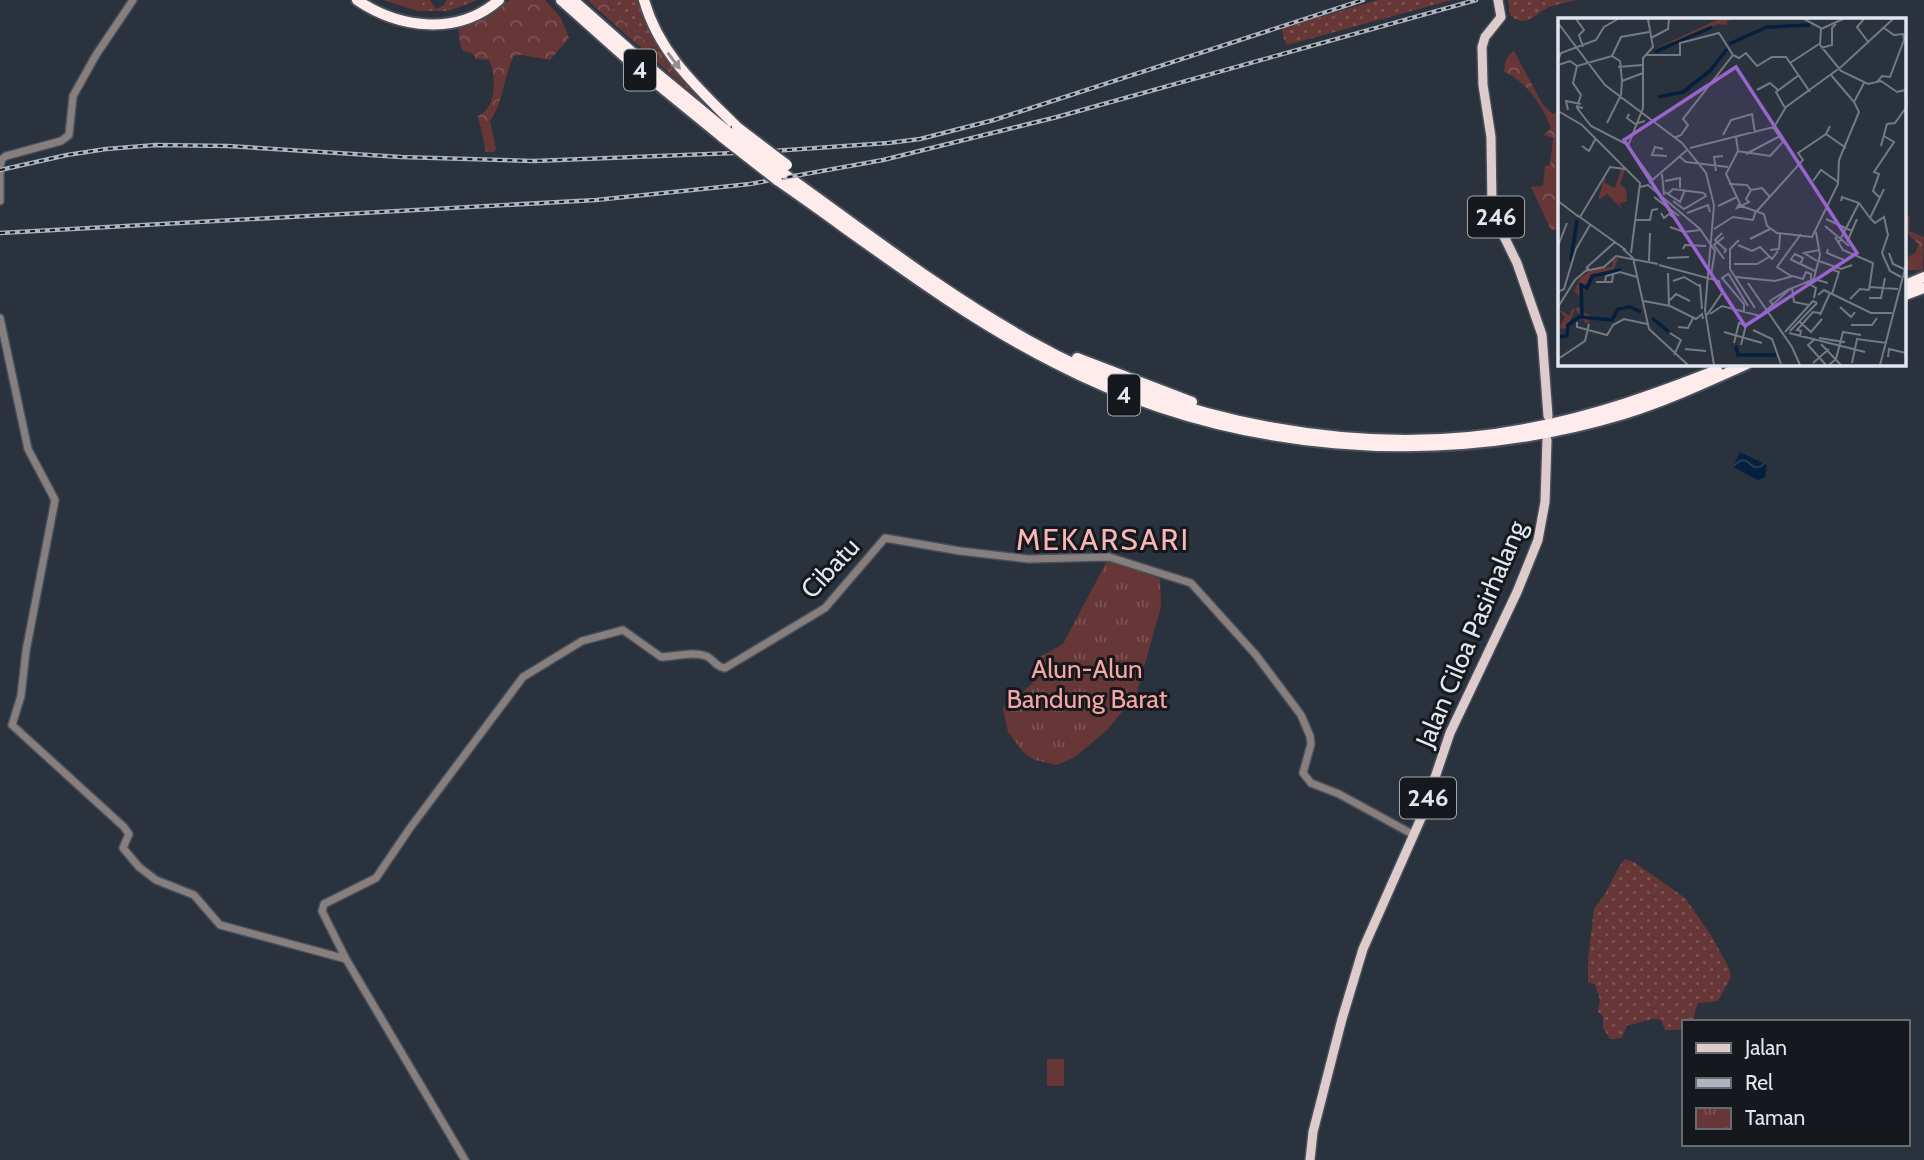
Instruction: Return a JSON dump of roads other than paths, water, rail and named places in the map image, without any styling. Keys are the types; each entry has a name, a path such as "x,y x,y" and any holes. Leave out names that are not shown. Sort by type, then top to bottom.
{"highway":[{"path":"357,0 390,18 433,25 462,20 484,12 499,0"},
{"path":"369,0 395,13 421,18 466,13 491,0"},
{"name":"4","path":"561,0 635,66 729,132"},
{"name":"4","path":"573,0 729,132 969,313 1023,346 1090,380 1140,401 1241,430 1290,439 1356,446 1429,447 1485,442 1559,430 1625,414 1741,366"},
{"path":"644,0 665,48 729,132"},
{"name":"4","path":"782,173 1001,323 1038,345 1104,378 1169,402 1234,419 1305,433 1356,438 1430,438 1488,434 1528,429 1621,406 1724,366"},
{"path":"1906,285 1924,277"},
{"path":"1906,295 1924,288"}],"main road":[{"name":"246","path":"1498,1 1502,18 1485,37 1482,47 1483,85 1491,137 1492,205 1496,220 1517,263 1542,335 1548,416"},
{"name":"Jalan Ciloa Pasirhalang","path":"1310,1160 1313,1132 1363,949 1414,835 1450,733 1517,592 1538,540 1545,502 1548,440"}],"street":[{"path":"0,201 2,159 61,141 69,135 73,96 90,64 133,0"},
{"path":"0,318 28,449 55,500 26,651 21,696 12,725 124,827 129,834 122,848 125,854 156,880 190,892 220,925 346,959 465,1160"},
{"name":"Cibatu","path":"346,959 322,911 324,904 376,878 516,684 531,671 582,641 619,629 628,632 662,658 691,654 705,656 716,666 725,667 825,608 885,538 1028,559 1109,557 1191,583 1256,655 1301,715 1311,744 1304,777 1414,835"}],"water":[{"path":"1740,452 1767,465 1765,477 1758,480 1733,467"}],"railway":[{"path":"0,170 67,155 156,145 534,161 759,152 888,143 920,139 994,120 1363,0"},
{"path":"0,233 596,200 750,184 883,160 1057,117 1476,0"}],"district":[{"name":"MEKARSARI","path":"1103,540"}],"park label":[{"name":"Alun-Alun Bandung Barat","path":"1087,684"}]}
